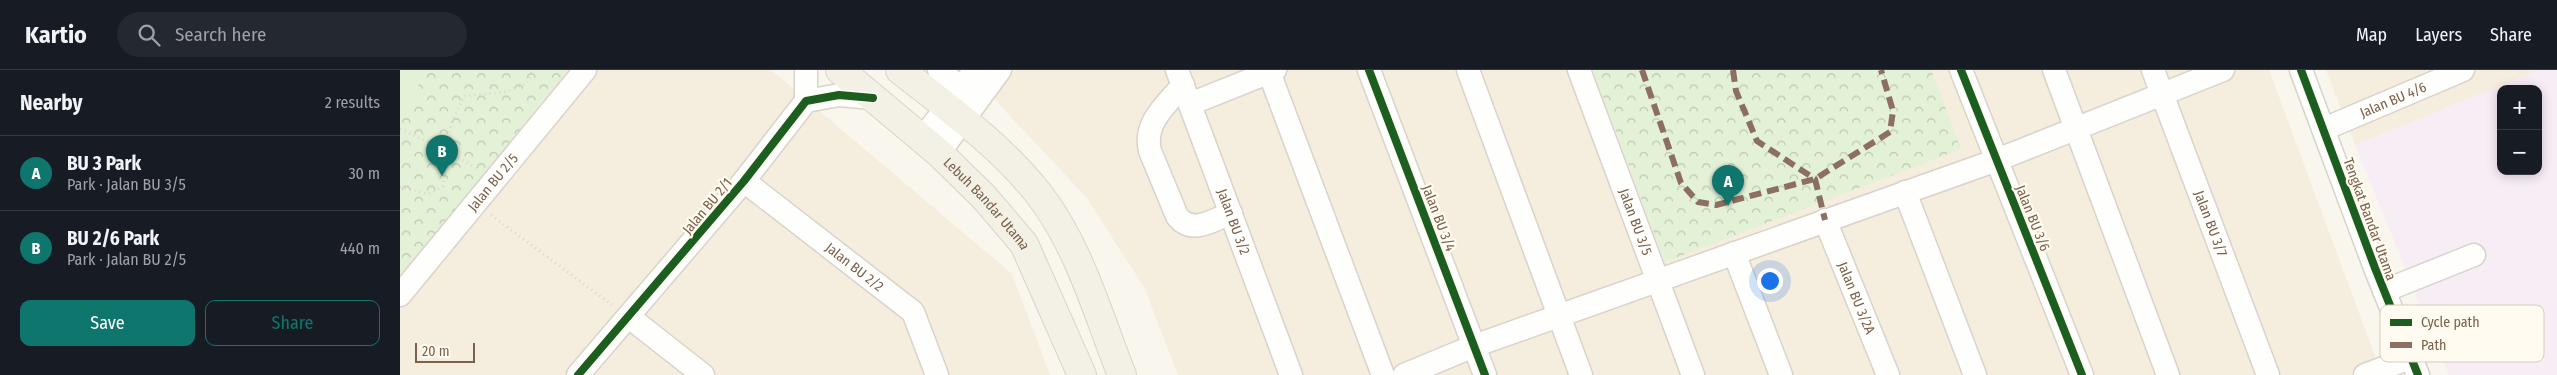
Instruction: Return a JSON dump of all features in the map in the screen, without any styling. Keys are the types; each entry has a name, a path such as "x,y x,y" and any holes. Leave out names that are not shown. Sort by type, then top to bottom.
{"main road":[{"name":"Lebuh Bandar Utama","path":"840,70 930,146 984,196 1024,244 1082,375"},
{"path":"900,70 958,105 1038,194 1057,222 1072,251 1122,375"}],"street":[{"name":"Jalan BU 2/5","path":"400,295 585,70"},
{"path":"806,70 806,100 839,95 873,98"},
{"path":"939,70 958,105"},
{"path":"930,146 958,105 975,70"},
{"path":"958,105 1000,70"},
{"name":"Jalan BU 3/4","path":"1370,70 1484,375"},
{"path":"1468,70 1581,375"},
{"name":"Jalan BU 3/5","path":"1578,70 1693,375"},
{"name":"Jalan BU 3/6","path":"1961,70 2082,375"},
{"path":"2054,70 2168,375"},
{"name":"Jalan BU 3/7","path":"2154,70 2268,375"},
{"path":"1404,375 1474,346 1997,160 2223,70"},
{"name":"Tengkat Bandar Utama","path":"2301,70 2390,305"},
{"name":"Jalan BU 4/6","path":"2324,129 2463,70"},
{"path":"1231,213 1200,226 1191,227 1182,223 1177,216 1150,151 1148,141 1150,124 1184,86 1272,71 1383,375"},
{"name":"Jalan BU 3/2","path":"1184,86 1291,375"},
{"name":"Jalan BU 2/1","path":"578,375 744,181 806,100"},
{"name":"Jalan BU 2/2","path":"744,181 913,312 937,375"},
{"path":"1904,192 1975,375"},
{"name":"Jalan BU 3/2A","path":"1825,220 1888,375"},
{"path":"1734,253 1781,375"},
{"path":"2384,291 2474,255"},
{"path":"628,318 703,375"},
{"path":"2365,375 2414,367"}],"path":[{"path":"400,187 429,194 443,186 446,150 451,123 464,96 505,92 527,83 533,70"},
{"path":"400,128 446,150 495,180"},
{"path":"476,204 628,318"}],"shaded area":[{"path":"400,70 771,70 1012,274 1050,375 400,375"},
{"path":"967,70 2269,70 2382,375 1178,375 1144,287 1086,197"},
{"path":"2326,70 2539,70 2502,85 2497,85 2497,87 2355,145"},
{"path":"2539,70 2557,70 2557,375 2449,375 2444,362 2544,362 2544,305 2420,305 2355,145 2497,87 2497,175 2542,175 2542,85 2502,85"}],"green space":[{"path":"400,70 568,70 400,282"},
{"path":"400,70 426,70 400,124"},
{"path":"1593,70 1931,70 1961,149 1665,262"}],"marked path":[{"path":"1642,70 1681,183 1698,202 1716,205 1815,179 1890,132 1893,111 1881,70"},
{"path":"1733,70 1736,91 1757,141 1815,179 1825,220"}],"cycle path":[{"path":"1369,70 1485,375"},
{"path":"1961,70 2082,375"},
{"path":"2301,70 2390,305"},
{"path":"578,375 744,181 806,101 839,95 873,98"},
{"path":"2413,362 2418,375"}],"place":[{"name":"BU 2/6 Park","path":"442,176"},
{"name":"BU 3 Park","path":"1728,206"}]}
